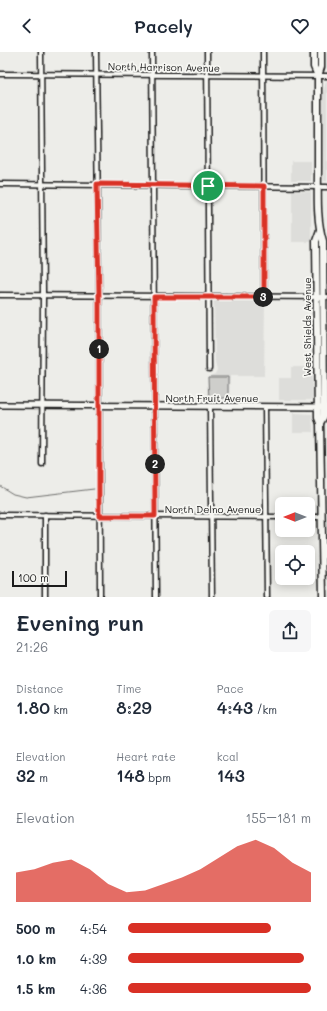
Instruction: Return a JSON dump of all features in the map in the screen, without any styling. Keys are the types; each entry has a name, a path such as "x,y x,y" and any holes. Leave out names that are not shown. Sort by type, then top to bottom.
{"main road":[{"name":"West Shields Avenue","path":"314,52 314,67 318,76"},
{"name":"West Shields Avenue","path":"321,52 321,67 318,76 318,187 325,297 326,352 323,407 318,418 320,423 322,517 325,556 322,597"},
{"name":"West Shields Avenue","path":"322,241 316,298 316,324 323,407"},
{"path":"316,324 319,332 320,349 326,352"}],"street":[{"path":"40,52 43,295 42,464"},
{"path":"96,52 99,296 100,597"},
{"path":"152,52 156,597"},
{"path":"207,52 209,369"},
{"path":"263,52 264,297"},
{"name":"North Harrison Avenue","path":"0,74 152,74 263,77 327,76"},
{"path":"0,184 327,187"},
{"path":"0,295 325,297"},
{"name":"North Fruit Avenue","path":"0,405 323,407"},
{"path":"210,406 212,597"},
{"path":"265,407 267,597"},
{"name":"North Delno Avenue","path":"0,515 275,517"},
{"path":"45,515 45,597"},
{"path":"315,517 322,517"}],"shaded area":[{"path":"326,81 327,181 324,181 323,94"},
{"path":"291,161 311,161 311,181 291,181"},
{"path":"292,191 311,192 311,242 292,242"},
{"path":"214,301 265,301 264,376 230,376 229,399 207,399 207,377 215,374 217,370 215,361"},
{"path":"291,367 312,367 313,398 311,400 279,400 279,378 291,378"},
{"path":"208,377 228,377 228,398 209,398"},
{"path":"293,413 312,414 313,432 293,432"}],"waterway":[{"path":"0,486 13,494 26,497 94,489"}],"route":[{"path":"97,184 208,186 264,186 264,297 154,297 155,516 99,516 99,296 97,184"}]}
